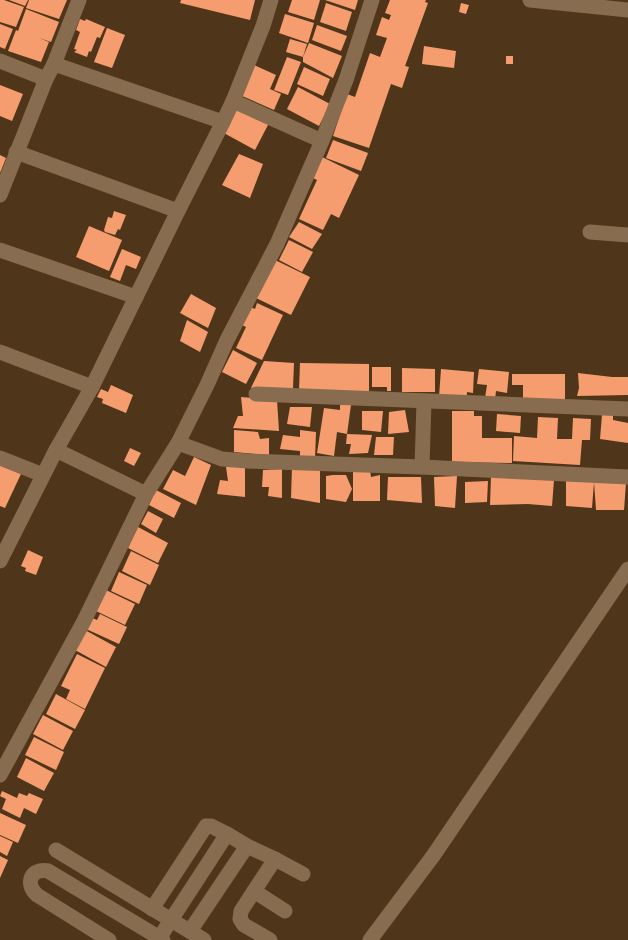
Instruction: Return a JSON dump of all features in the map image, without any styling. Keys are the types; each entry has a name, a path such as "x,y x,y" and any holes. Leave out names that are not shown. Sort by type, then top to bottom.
{"street":[{"path":"0,195 79,0"},
{"path":"0,561 42,475 92,387 223,122 263,26 271,0"},
{"path":"0,775 84,621 146,494 178,443 227,340 277,244 322,141 346,80 372,0"},
{"path":"530,0 628,10"},
{"path":"0,61 46,79"},
{"path":"54,64 223,122"},
{"path":"233,101 322,141"},
{"path":"16,152 178,211"},
{"path":"590,232 628,235"},
{"path":"0,250 136,296"},
{"path":"0,352 92,387"},
{"path":"256,394 628,409"},
{"path":"422,467 424,401"},
{"path":"178,443 222,459 247,461 628,476"},
{"path":"56,450 146,494"},
{"path":"0,458 42,475"},
{"path":"370,940 433,856 628,569"},
{"path":"152,909 206,826 212,826 303,874"},
{"path":"108,940 37,895 32,890 31,876 43,870 48,871 160,939 227,834"},
{"path":"190,932 247,846"},
{"path":"56,850 204,940"},
{"path":"270,940 244,925 240,919 241,911 276,859"},
{"path":"254,891 285,911"}],"building":[{"path":"0,0 24,7 16,27 0,22"},
{"path":"9,0 28,0 25,6"},
{"path":"29,0 67,0 59,19 26,8"},
{"path":"181,0 255,0 250,20 180,3"},
{"path":"292,0 320,0 314,20 288,12"},
{"path":"325,0 358,0 355,10"},
{"path":"390,0 426,0 425,2 428,3 405,66 409,67 402,88 391,84 369,148 333,136 347,94 355,97 370,53 380,57 387,38 376,35 382,17 389,20 391,15 385,13"},
{"path":"326,3 352,12 346,31 320,22"},
{"path":"461,3 469,5 466,14 459,12"},
{"path":"26,9 59,22 51,42 39,38 49,42 41,62 8,51"},
{"path":"285,14 314,23 308,43 279,33"},
{"path":"80,19 85,21 86,19 105,27 100,38 97,37 87,57 74,52 77,50 74,49 80,32 76,30"},
{"path":"0,24 13,29 5,49 0,47"},
{"path":"317,25 347,36 341,51 312,40"},
{"path":"107,28 125,35 112,68 94,62"},
{"path":"290,39 307,44 303,57 286,52"},
{"path":"309,43 342,56 333,78 303,62 303,57"},
{"path":"424,46 456,51 454,68 422,64"},
{"path":"506,56 513,56 513,64 506,64"},
{"path":"287,57 301,62 288,95 274,90"},
{"path":"254,65 276,75 270,89 281,94 274,110 240,95"},
{"path":"304,67 330,79 323,96 297,84"},
{"path":"0,85 23,94 12,121 0,116"},
{"path":"298,87 330,104 319,126 287,109"},
{"path":"236,105 269,123 255,150 222,132"},
{"path":"333,140 368,153 361,171 326,158"},
{"path":"239,154 263,164 250,198 222,185"},
{"path":"0,155 6,158 0,173"},
{"path":"320,156 359,175 339,218 331,214 323,230 299,219 317,180 311,177"},
{"path":"114,211 126,215 120,230 118,229 115,235 104,230 108,217 112,218"},
{"path":"299,222 322,234 312,249 289,237"},
{"path":"89,226 122,240 109,271 76,257"},
{"path":"289,240 313,252 302,272 279,260"},
{"path":"122,249 141,257 136,269 126,265 120,281 110,277"},
{"path":"275,260 310,277 291,315 256,298"},
{"path":"191,294 216,308 208,328 180,313"},
{"path":"257,303 283,315 262,360 236,348 246,327 238,323 246,305 255,309"},
{"path":"187,320 208,332 200,352 180,341"},
{"path":"233,350 257,363 246,384 222,372"},
{"path":"264,361 294,363 293,388 251,388"},
{"path":"300,363 369,364 369,392 299,391"},
{"path":"372,367 391,367 391,391 387,391 387,387 372,387"},
{"path":"402,368 435,369 435,392 402,392"},
{"path":"441,369 474,372 473,393 467,392 467,399 439,397"},
{"path":"479,369 509,372 507,393 496,391 495,400 485,398 487,385 477,384"},
{"path":"578,373 628,377 628,395 577,396 579,388"},
{"path":"512,374 565,374 565,400 523,399 523,385 512,385"},
{"path":"111,385 133,395 126,413 102,403 103,399 97,397 101,389 108,392"},
{"path":"241,397 277,400 279,431 233,428 238,416 243,416"},
{"path":"340,405 351,405 347,434 337,432 334,456 317,453 324,408 340,410"},
{"path":"290,407 312,407 310,427 287,424"},
{"path":"405,410 409,432 388,434 389,412"},
{"path":"362,411 383,411 381,432 362,430"},
{"path":"452,411 474,411 474,416 482,416 482,438 512,438 512,463 452,462"},
{"path":"497,414 521,416 520,433 496,431"},
{"path":"602,415 613,415 613,420 628,423 628,443 600,439"},
{"path":"538,417 558,418 557,439 572,439 573,418 591,419 590,440 582,440 580,465 513,461 514,436 537,438"},
{"path":"234,430 258,432 260,439 269,438 269,455 234,452"},
{"path":"300,430 316,432 315,458 300,457 300,451 280,449 283,435 300,437"},
{"path":"347,434 372,435 368,453 349,454 351,444 346,444"},
{"path":"376,437 394,437 393,455 374,455"},
{"path":"130,448 141,453 134,466 124,461"},
{"path":"194,457 211,465 196,505 163,489 173,470 185,476"},
{"path":"0,465 21,474 5,508 0,506"},
{"path":"226,467 245,467 245,497 217,494 220,480 228,481"},
{"path":"292,467 320,469 320,503 291,498"},
{"path":"282,469 282,498 268,496 269,487 262,487 263,470"},
{"path":"353,470 370,470 371,477 380,475 380,501 353,501"},
{"path":"346,475 352,489 346,502 326,499 326,476"},
{"path":"457,476 455,508 435,506 434,477"},
{"path":"491,476 554,480 552,506 528,504 490,505"},
{"path":"388,477 421,477 422,503 387,500"},
{"path":"566,480 594,482 592,508 566,506"},
{"path":"488,481 487,502 465,503 465,482"},
{"path":"594,482 626,483 624,510 596,510"},
{"path":"156,490 181,503 174,518 149,505"},
{"path":"148,511 163,519 156,533 141,524"},
{"path":"138,527 168,543 158,563 128,548"},
{"path":"28,550 43,557 36,575 25,571 26,568 21,566"},
{"path":"131,551 159,565 150,585 122,571"},
{"path":"119,572 147,585 139,604 111,591"},
{"path":"106,590 135,604 125,625 96,611"},
{"path":"100,614 127,627 119,644 84,628 90,617 97,620"},
{"path":"85,630 116,647 106,667 75,650"},
{"path":"77,654 105,668 85,709 66,699 70,690 61,686"},
{"path":"56,694 85,710 75,729 46,714"},
{"path":"43,715 73,731 63,750 33,734"},
{"path":"34,737 64,752 56,770 25,755"},
{"path":"26,758 54,773 44,791 17,777"},
{"path":"2,791 17,798 19,793 27,796 29,793 43,799 36,814 24,808 20,818 2,809 6,799 0,796"},
{"path":"0,813 26,825 18,843 0,835"},
{"path":"0,836 13,842 7,856 0,852"},
{"path":"0,856 8,860 0,878"}]}
